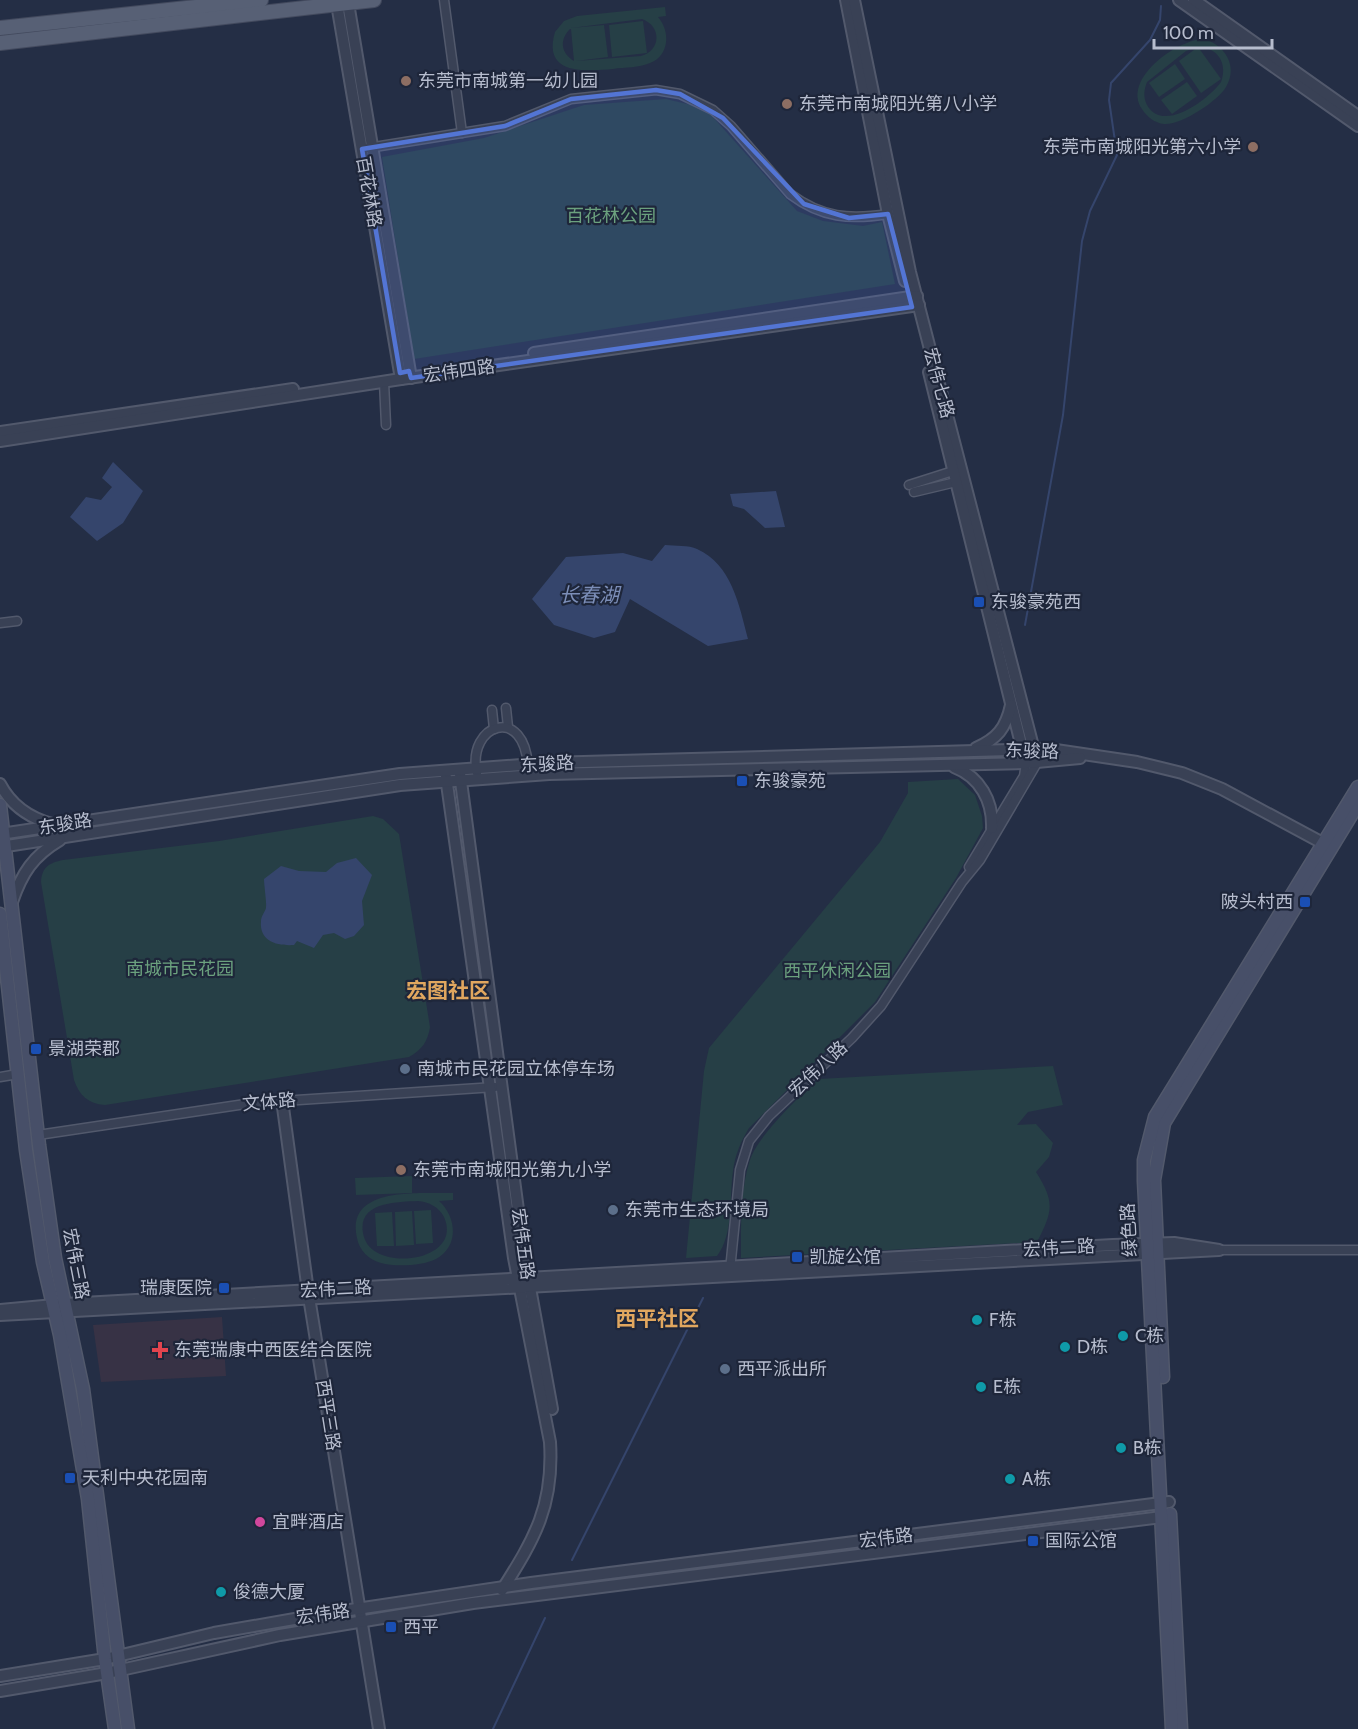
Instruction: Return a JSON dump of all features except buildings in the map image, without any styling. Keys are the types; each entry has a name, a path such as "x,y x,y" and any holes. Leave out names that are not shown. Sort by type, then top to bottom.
{"main road":[{"path":"0,28 261,0"},
{"path":"0,43 374,0"},
{"name":"绿色路","path":"1180,1729 1152,1249 1144,1160 1155,1117 1327,845 1358,787"},
{"name":"宏伟三路","path":"0,804 38,1135 88,1499 106,1673 115,1729"},
{"name":"绿色路","path":"1327,845 1358,804"},
{"name":"宏伟三路","path":"0,914 43,1262 60,1308 82,1389 99,1498 117,1656 128,1729"},
{"name":"绿色路","path":"1166,1516 1172,1729"}],"street":[{"path":"444,0 462,133"},
{"name":"宏伟七路","path":"846,0 888,214 914,301 1031,763"},
{"name":"宏伟七路","path":"854,0 914,301 954,476 1012,702 1028,749"},
{"path":"1179,0 1358,126"},
{"path":"1194,0 1358,116"},
{"name":"百花林路","path":"342,4 405,375"},
{"path":"367,148 505,126 571,99 623,92 668,91 692,98 723,118 790,194 804,204 819,212 849,218 888,214"},
{"name":"宏伟四路","path":"0,432 914,301"},
{"name":"宏伟四路","path":"0,441 384,382 405,375"},
{"path":"384,382 386,425"},
{"path":"912,488 954,476"},
{"path":"0,623 17,621"},
{"path":"970,750 993,740 1004,729 1012,702"},
{"path":"506,708 507,728"},
{"path":"492,710 494,729"},
{"path":"478,779 476,748 482,738 494,729 507,728 521,736 526,744 528,770"},
{"name":"东骏路","path":"3,840 58,825 276,791 460,775 478,779 528,770 1028,749 1161,767 1202,781 1327,845"},
{"name":"东骏路","path":"460,775 476,768 528,770 951,765 1031,763 1098,757"},
{"name":"宏伟八路","path":"730,1271 740,1170 745,1150 755,1132 881,1006 962,882 1031,763"},
{"name":"宏伟八路","path":"962,882 980,860 1031,763"},
{"path":"951,765 972,778 983,790 992,812 992,828"},
{"name":"宏伟五路","path":"460,775 496,1087 523,1283 550,1401 558,1469 556,1495 550,1515 532,1554 503,1594"},
{"name":"东骏路","path":"3,840 64,837 446,776"},
{"name":"宏伟五路","path":"446,776 496,1087"},
{"path":"0,784 12,802 26,813 58,825"},
{"path":"12,902 25,871 35,857 64,837"},
{"path":"0,1077 18,1074"},
{"name":"文体路","path":"38,1135 282,1100 496,1087"},
{"name":"西平三路","path":"282,1100 308,1294 377,1729"},
{"name":"宏伟二路","path":"0,1313 308,1294 1152,1249 1220,1250"},
{"path":"1220,1250 1358,1250"},
{"name":"宏伟路","path":"106,1673 240,1643 503,1594 531,1583 1165,1502"},
{"name":"宏伟路","path":"105,1659 250,1626 359,1609 503,1594 533,1596 1166,1516"},
{"path":"0,1676 105,1659"},
{"path":"0,1691 106,1673"}],"highlighted area":[{"path":"656,90 680,94 723,118 804,204 849,218 888,214 912,307 411,378 409,371 400,373 362,149 505,126 571,99"}],"shaded area":[{"name":"东莞瑞康中西医结合医院","path":"222,1317 226,1376 101,1382 93,1325"}],"green space":[{"path":"665,7 666,16 658,17 665,30 664,49 656,60 641,66 591,70 569,68 555,57 553,46 555,32 564,21 577,16","holes":["642,19 649,22 656,32 655,44 648,53 641,56 576,61 608,57 604,25 571,28","571,29 574,61 566,54 563,46 566,33"]},
{"path":"643,21 647,53 612,57 609,25"},
{"path":"1202,39 1210,41 1223,50 1230,64 1230,79 1222,93 1198,112 1171,124 1157,122 1142,109 1138,97 1139,86 1145,74 1166,54 1191,41","holes":["1198,47 1216,53 1220,58 1223,69 1221,82 1207,97 1186,111 1164,116 1154,113 1145,99 1147,82 1186,51"]},
{"path":"1198,47 1221,79 1201,93 1179,61"},
{"path":"1175,64 1185,79 1159,97 1149,83"},
{"path":"1187,82 1197,96 1172,114 1161,100"},
{"name":"百花林公园","path":"666,99 691,105 711,115 797,211 823,221 863,226 882,222 895,284 414,359 382,157 484,138 584,105"},
{"name":"西平休闲公园","path":"958,779 975,795 982,816 983,828 956,878 875,1002 749,1128 735,1159 728,1227 717,1256 686,1258 704,1071 709,1048 880,842 908,793 908,782"},
{"name":"南城市民花园","path":"373,816 383,819 399,834 430,1027 428,1037 421,1048 409,1057 105,1105 89,1101 82,1094 74,1080 41,882 47,866 63,860 219,841"},
{"path":"1053,1066 1063,1105 1028,1112 1017,1125 1036,1124 1053,1143 1049,1157 1036,1172 1046,1191 1050,1207 1037,1242 741,1258 743,1196 750,1160 770,1128 819,1079"},
{"path":"412,1176 412,1193 356,1195 355,1178"},
{"path":"453,1193 453,1200 439,1201 449,1215 453,1231 449,1247 436,1259 409,1265 394,1265 377,1262 362,1250 357,1238 356,1221 363,1209 374,1201 406,1194","holes":["418,1201 430,1204 442,1213 447,1232 441,1244 430,1253 399,1258 384,1255 371,1248 364,1237 363,1225 365,1217 371,1210 389,1204"]},
{"path":"431,1210 433,1243 416,1244 414,1211"},
{"path":"412,1211 414,1245 396,1246 395,1212"},
{"path":"392,1212 394,1246 377,1246 375,1213"}],"water":[{"path":"113,462 143,491 123,523 97,541 70,517 86,497 101,500 112,487 102,478"},
{"path":"776,491 785,527 765,528 744,509 733,506 730,494"},
{"name":"长春湖","path":"665,545 697,549 718,565 732,587 748,639 708,646 630,599 615,632 594,638 554,625 532,599 566,557 623,553 652,561"},
{"path":"356,858 372,875 362,901 364,925 354,936 345,939 334,933 323,935 314,948 297,941 294,945 282,945 266,938 261,928 261,919 266,906 264,879 281,866 299,871 326,872 337,863"}],"waterway":[{"path":"1025,625 1063,415 1082,241 1090,211 1117,155 1109,100 1111,83 1150,40 1160,20 1161,6"},
{"path":"572,1560 703,1298"},
{"path":"493,1729 545,1618"}],"place":[{"name":"东莞市南城第一幼儿园","path":"406,81"},
{"name":"东莞市南城阳光第八小学","path":"787,104"},
{"name":"东莞市南城阳光第六小学","path":"1253,147"},
{"name":"东骏豪苑西","path":"979,602"},
{"name":"东骏豪苑","path":"742,781"},
{"name":"陂头村西","path":"1305,902"},
{"name":"景湖荣郡","path":"36,1049"},
{"name":"南城市民花园立体停车场","path":"405,1069"},
{"name":"东莞市南城阳光第九小学","path":"401,1170"},
{"name":"东莞市生态环境局","path":"613,1210"},
{"name":"凯旋公馆","path":"797,1257"},
{"name":"瑞康医院","path":"224,1288"},
{"name":"F栋","path":"977,1320"},
{"name":"C栋","path":"1123,1336"},
{"name":"D栋","path":"1065,1347"},
{"name":"东莞瑞康中西医结合医院","path":"160,1350"},
{"name":"西平派出所","path":"725,1369"},
{"name":"E栋","path":"981,1387"},
{"name":"B栋","path":"1121,1448"},
{"name":"天利中央花园南","path":"70,1478"},
{"name":"A栋","path":"1010,1479"},
{"name":"宜畔酒店","path":"260,1522"},
{"name":"国际公馆","path":"1033,1541"},
{"name":"俊德大厦","path":"221,1592"},
{"name":"西平","path":"391,1627"}],"district":[{"name":"宏图社区","path":"448,990"},
{"name":"西平社区","path":"657,1318"}]}
